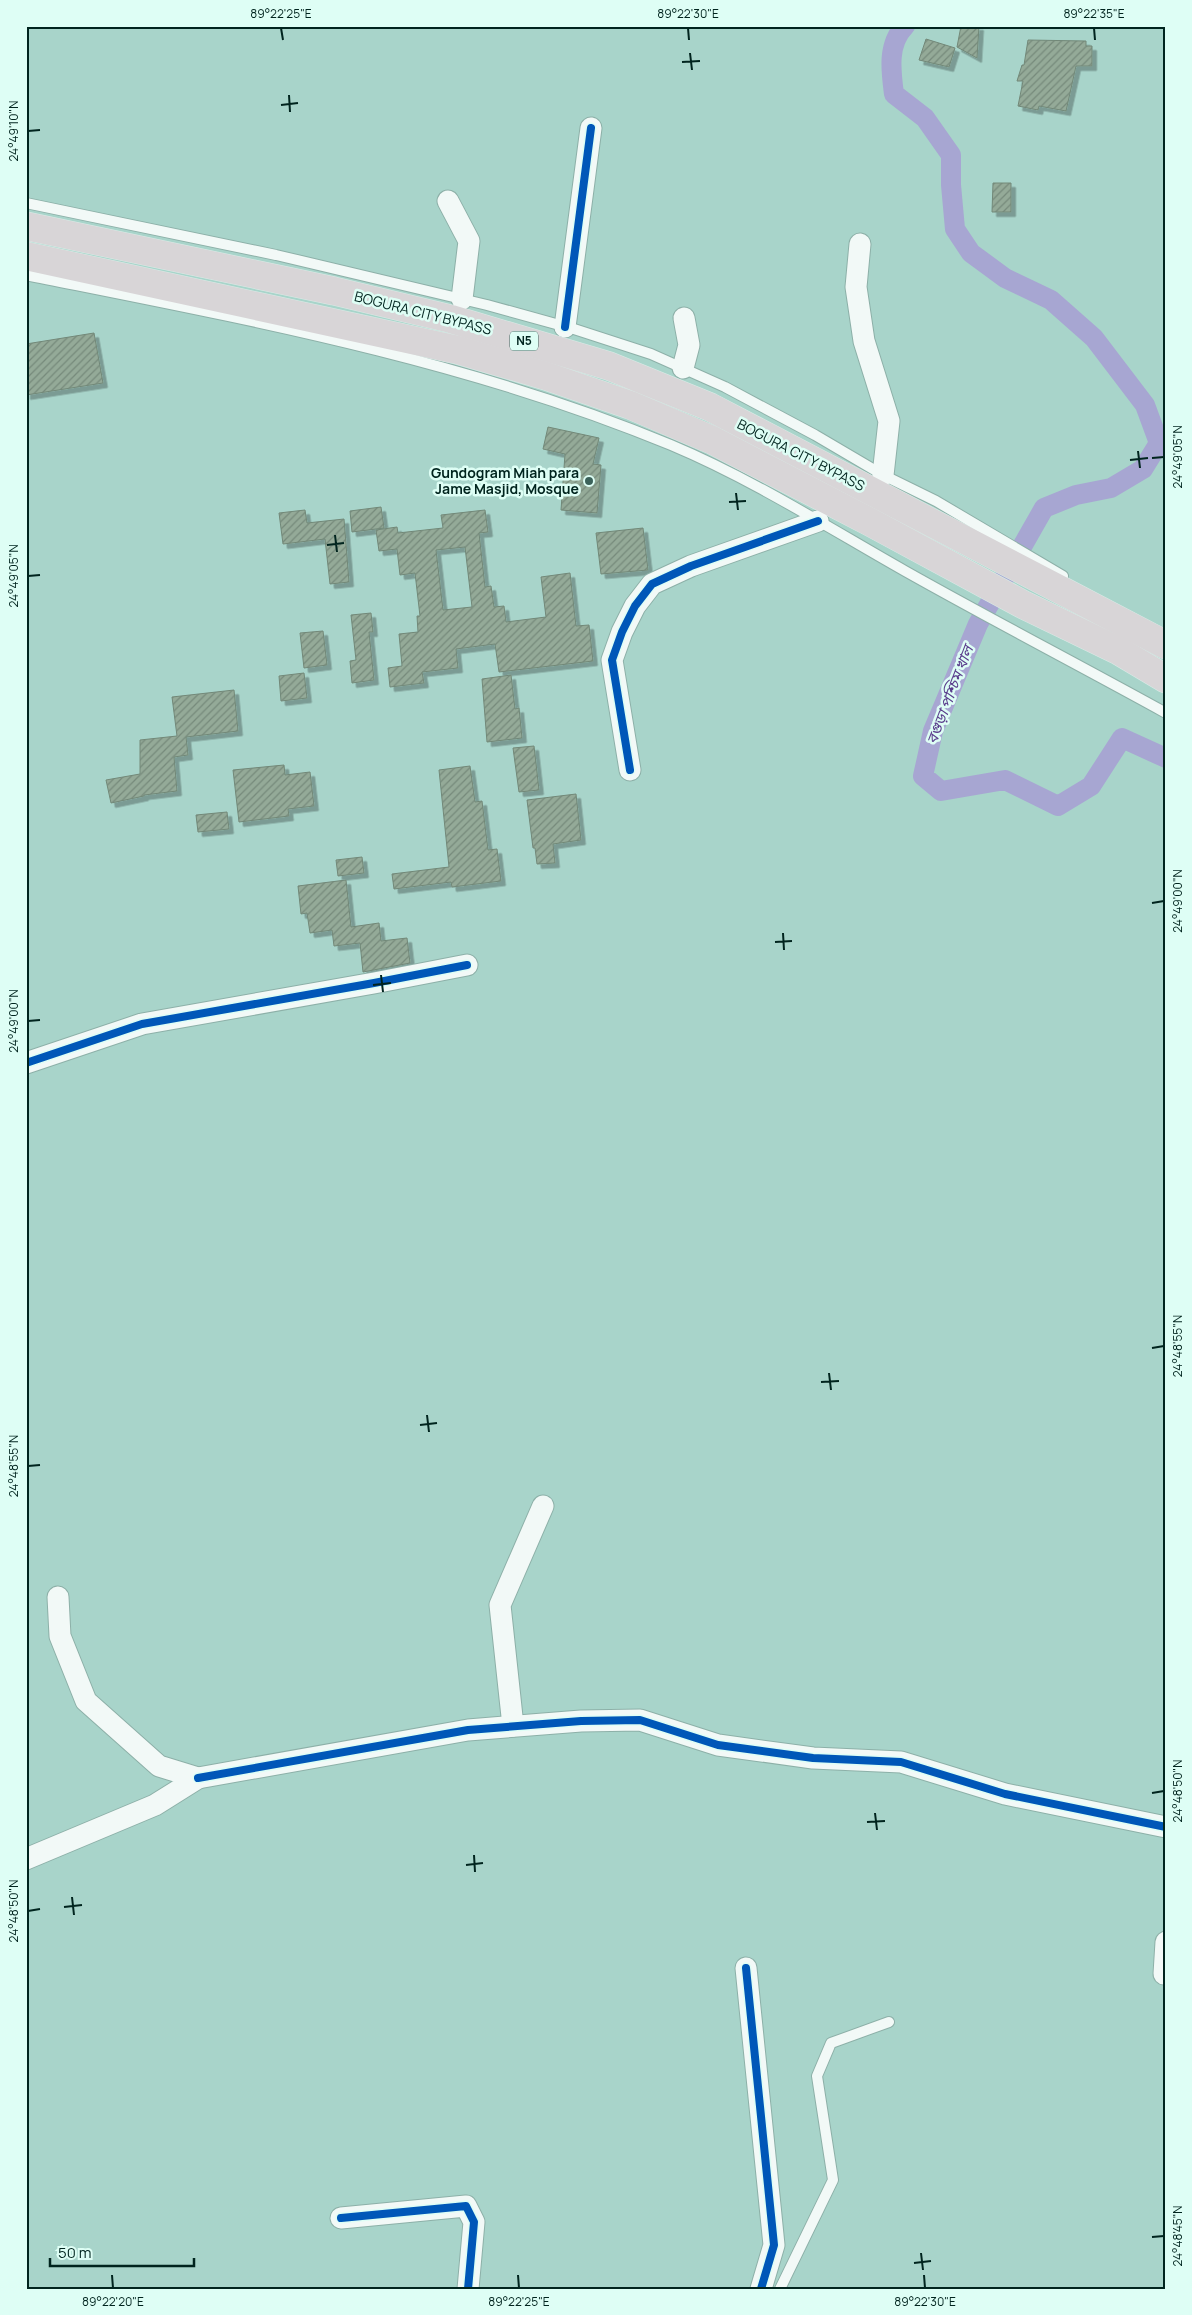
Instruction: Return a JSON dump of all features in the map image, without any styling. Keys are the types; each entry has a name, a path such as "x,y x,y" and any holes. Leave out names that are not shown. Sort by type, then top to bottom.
{"highway":[{"name":"BOGURA CITY BYPASS","path":"26,226 334,291 451,319 609,366 710,408 993,544 1038,571"},
{"name":"BOGURA CITY BYPASS","path":"26,256 458,350 546,376 630,405 712,440 1022,604 1119,651 1166,679"},
{"path":"1038,571 1166,645"}],"street":[{"path":"565,327 591,128"},
{"path":"448,200 469,241 462,299"},
{"path":"860,244 856,287 864,341 889,421 883,475"},
{"path":"683,368 689,345 684,318"},
{"path":"630,770 612,660 622,632 635,606 652,584 692,566 818,521"},
{"path":"26,1063 142,1024 374,984 467,965"},
{"path":"513,1726 500,1605 543,1506"},
{"path":"58,1597 60,1636 86,1701 160,1766 198,1778"},
{"path":"26,1859 155,1805 198,1778 468,1730 581,1720 640,1720 718,1745 813,1758 901,1762 1005,1794 1166,1827"},
{"path":"1164,1974 1166,1942"},
{"path":"746,1968 774,2245 761,2289"},
{"path":"341,2218 466,2206 474,2222 468,2289"}],"lane":[{"path":"26,203 276,255 462,299 565,327 651,354 725,387 883,475 936,501 993,544"},
{"path":"26,276 400,354 527,391 674,446 768,493 1007,628 1166,713"},
{"path":"1038,571 1076,584"},
{"path":"1092,594 1166,637"},
{"path":"780,2289 833,2180 817,2076 831,2043 889,2022"}],"building":[{"path":"961,26 979,26 977,58 957,47"},
{"path":"926,39 955,48 949,67 919,60"},
{"path":"1028,40 1086,41 1086,46 1092,46 1092,66 1076,66 1066,111 1039,106 1038,110 1018,106 1023,81 1017,81 1022,65 1024,65"},
{"path":"993,183 1011,183 1011,212 992,212"},
{"path":"94,333 103,383 26,395 26,344"},
{"path":"548,427 599,438 593,464 601,465 597,513 561,510 565,454 543,449"},
{"path":"381,507 384,528 352,532 350,511"},
{"path":"305,510 307,523 344,519 349,582 330,584 325,539 283,544 279,513"},
{"path":"485,510 488,532 479,533 485,587 491,586 494,607 504,606 506,622 546,617 541,577 570,573 576,626 589,625 593,661 499,672 495,644 456,649 458,668 422,672 424,683 390,687 388,668 402,666 399,634 418,632 417,616 420,616 415,573 400,575 397,549 379,551 376,530 397,527 398,533 443,528 441,515","holes":["465,547 472,607 443,610 436,550"]},
{"path":"643,528 648,570 601,574 596,533"},
{"path":"371,613 373,632 369,632 374,680 352,683 350,661 356,660 351,615"},
{"path":"323,631 327,665 304,668 300,633"},
{"path":"304,673 307,698 281,701 279,676"},
{"path":"511,675 515,709 519,708 522,738 487,742 482,679"},
{"path":"234,690 238,731 186,737 188,755 174,757 177,791 144,795 111,803 106,780 140,774 140,740 177,736 172,697"},
{"path":"534,746 539,790 519,792 513,748"},
{"path":"284,765 285,775 310,772 314,806 288,809 289,816 239,822 233,770"},
{"path":"470,766 475,802 482,801 488,850 497,849 501,881 452,887 451,882 394,889 392,874 449,867 439,770"},
{"path":"576,794 581,840 553,844 555,863 537,864 527,800"},
{"path":"227,812 229,829 198,832 196,815"},
{"path":"362,857 364,873 338,876 336,860"},
{"path":"346,880 351,927 379,923 381,941 407,938 410,963 363,972 360,943 334,946 332,930 310,933 307,913 301,914 298,886"}],"waterway":[{"name":"বগুড়া পশ্চিম খাল","path":"905,26 899,33 893,49 891,67 894,94 925,118 951,155 951,185 955,229 971,253 1005,278 1051,300 1094,338 1145,405 1159,443 1143,469 1111,488 1076,495 1044,508 978,624 933,731 923,776 941,791 1005,780 1058,806 1091,786 1122,738 1166,758"}],"cycle path":[{"path":"565,327 591,128"},
{"path":"630,770 612,660 622,632 635,606 652,584 691,566 818,521"},
{"path":"26,1063 142,1024 467,965"},
{"path":"198,1778 468,1730 581,1721 640,1720 718,1745 813,1758 901,1762 1005,1794 1166,1827"},
{"path":"746,1968 774,2245 761,2289"},
{"path":"341,2218 466,2206 474,2222 468,2289"}],"place":[{"name":"Gundogram Miah para Jame Masjid, Mosque","path":"589,481"}]}
